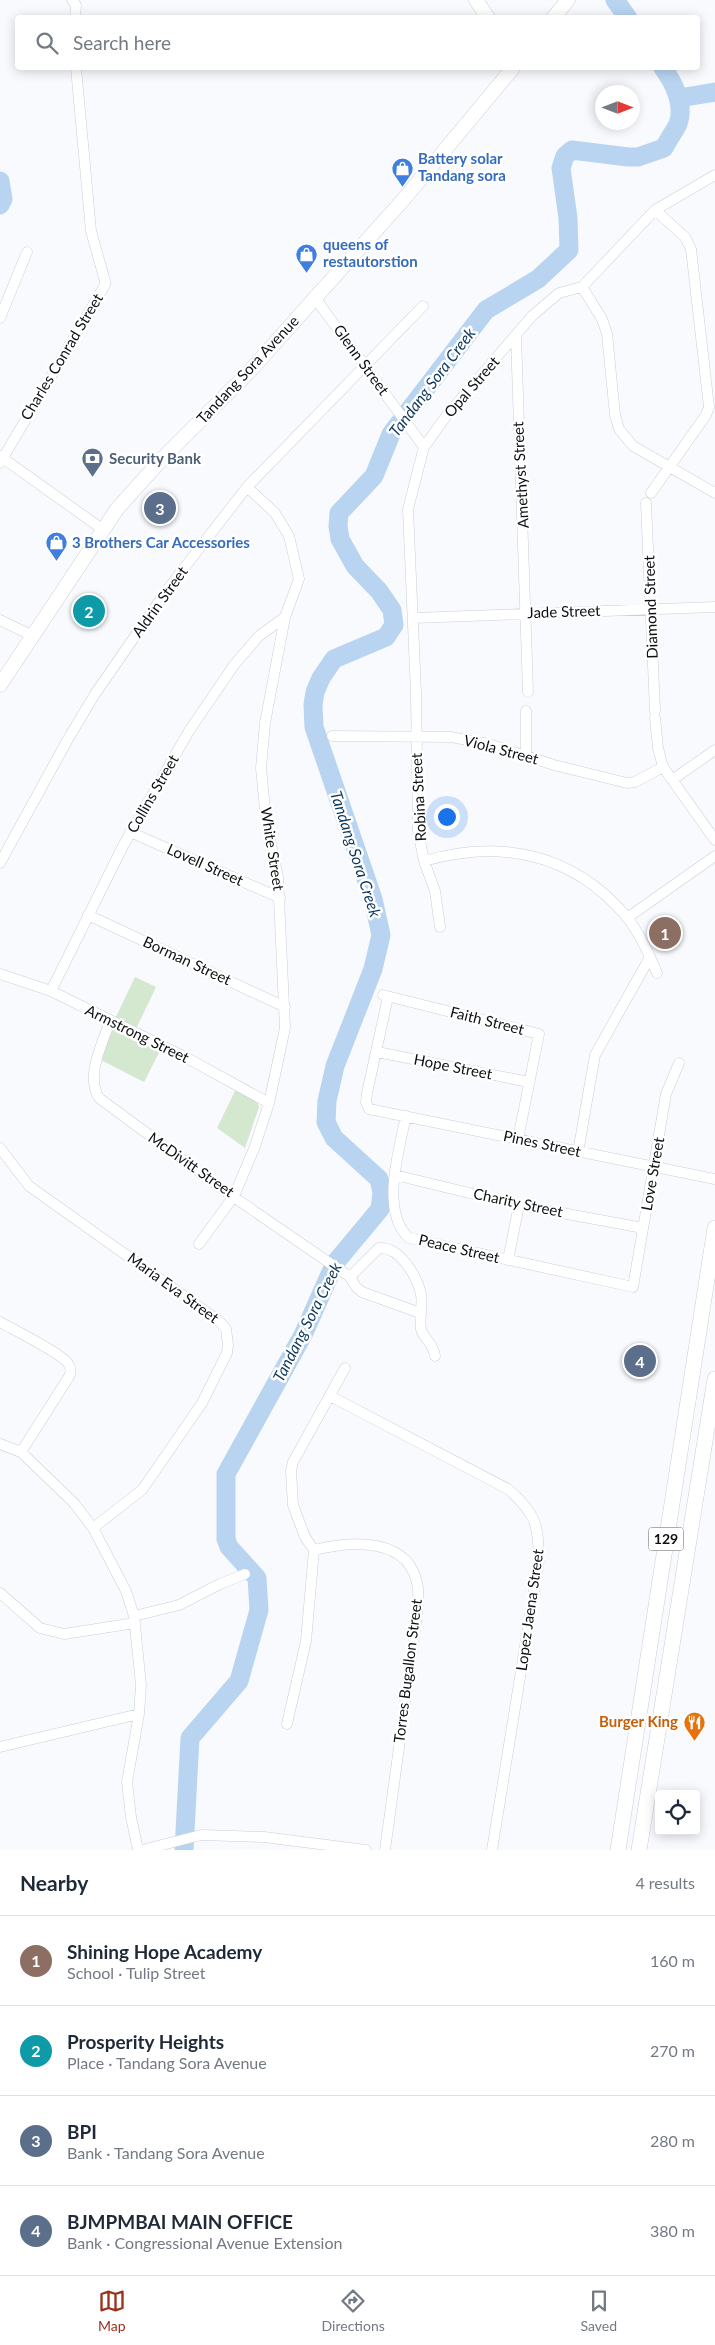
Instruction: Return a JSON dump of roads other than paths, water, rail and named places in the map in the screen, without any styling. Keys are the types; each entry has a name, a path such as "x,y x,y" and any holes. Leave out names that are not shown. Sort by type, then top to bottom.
{"main road":[{"path":"476,0 486,15"},
{"path":"556,15 568,0"},
{"name":"Tandang Sora Avenue","path":"0,685 102,529 141,481 250,371 316,298 404,199 511,70"},
{"name":"129","path":"618,1850 715,1228"},
{"name":"129","path":"640,1850 715,1379"},
{"path":"649,1651 671,1654"}],"street":[{"path":"72,0 76,5 76,15"},
{"name":"Charles Conrad Street","path":"1,459 105,285 90,231 76,70"},
{"path":"715,175 655,210 582,287 602,319 607,334 615,415 620,429 633,446 715,493"},
{"path":"655,210 685,237 691,249 708,407 706,415 669,465"},
{"path":"0,318 27,252"},
{"name":"Opal Street","path":"416,694 408,509 424,447 447,415 532,316 559,293 582,287"},
{"name":"Glenn Street","path":"316,298 424,447"},
{"name":"Aldrin Street","path":"0,863 95,694 167,590 247,487 423,306"},
{"name":"Amethyst Street","path":"516,336 527,614 528,692"},
{"path":"1,459 102,529"},
{"name":"Diamond Street","path":"669,465 649,498 651,609 658,748 663,768 715,840"},
{"name":"White Street","path":"199,1244 234,1196 254,1149 269,1103 285,1028 280,898 278,877 266,820 261,768 265,723 285,617 298,579 289,536 275,513 247,487"},
{"name":"Jade Street","path":"413,618 715,607"},
{"name":"Collins Street","path":"51,991 130,832 189,732 234,666 259,636 285,617"},
{"path":"0,620 31,635"},
{"name":"Robina Street","path":"416,694 418,831 424,861 435,890 440,927"},
{"path":"526,711 526,755"},
{"name":"Viola Street","path":"332,736 451,736 489,744 554,765 627,783 635,782 663,768"},
{"path":"672,780 715,750"},
{"name":"Lovell Street","path":"130,832 280,898"},
{"path":"424,861 451,854 479,850 507,851 534,856 561,866 586,880 608,897 627,918 650,957 657,973"},
{"path":"627,918 715,856"},
{"name":"Borman Street","path":"88,915 285,1007"},
{"path":"578,1152 595,1055 650,957"},
{"name":"Armstrong Street","path":"0,974 51,991 230,1080 269,1103"},
{"name":"Faith Street","path":"369,1108 366,1102 377,1052 385,996 539,1034 518,1140"},
{"name":"McDivitt Street","path":"110,1021 95,1072 95,1092 99,1098 327,1263 350,1277 356,1287 362,1292 420,1312"},
{"name":"Hope Street","path":"377,1052 529,1082"},
{"name":"Love Street","path":"633,1287 655,1168 666,1094 680,1064"},
{"name":"Pines Street","path":"369,1108 715,1179"},
{"name":"Peace Street","path":"406,1116 395,1175 395,1216 409,1238 633,1287"},
{"name":"Maria Eva Street","path":"0,1148 29,1186 173,1286 220,1321 226,1329 228,1345 226,1353 202,1403 138,1495 93,1528"},
{"name":"Charity Street","path":"395,1175 519,1205 643,1228"},
{"path":"508,1260 519,1205"},
{"path":"350,1277 376,1250 387,1248 403,1260 421,1294 422,1330 434,1346 435,1356"},
{"path":"0,1322 68,1362 71,1373 20,1452"},
{"path":"287,1724 306,1641 314,1550 305,1537 293,1505 291,1472 294,1462 345,1368"},
{"name":"Lopez Jaena Street","path":"330,1396 508,1489 529,1507 538,1533 539,1560 492,1850"},
{"path":"0,1445 20,1452 74,1503 93,1528 126,1591 135,1620 141,1685 139,1714 126,1782 131,1817 140,1850 191,1836 264,1836 290,1845 366,1850"},
{"name":"Torres Bugallon Street","path":"314,1550 340,1544 366,1544 396,1552 411,1567 418,1588 416,1623 384,1850"},
{"path":"0,1593 40,1628 64,1634 135,1620 179,1605 245,1574"},
{"path":"0,1747 139,1714"}],"waterway":[{"path":"615,0 626,15"},
{"name":"Tandang Sora Creek","path":"184,1850 190,1738 239,1681 259,1610 257,1578 229,1547 226,1539 226,1474 303,1335 335,1263 380,1209 382,1193 379,1179 334,1138 326,1122 327,1101 335,1066 373,969 381,935 373,899 314,727 313,705 315,692 321,678 334,659 386,637 394,625 392,610 379,591 355,566 340,539 339,513 374,476 391,434 486,310 538,279 569,250 568,218 561,168 565,156 572,150 638,157 664,148 680,117 677,94 664,70"},
{"path":"679,98 715,92"},
{"path":"0,181 3,199 0,205"}],"place":[{"name":"Battery solar Tandang sora","path":"402,187"},
{"name":"queens of restautorstion","path":"307,273"},
{"name":"Security Bank","path":"93,478"},
{"name":"BPI","path":"160,508"},
{"name":"3 Brothers Car Accessories","path":"56,562"},
{"name":"Prosperity Heights","path":"89,611"},
{"name":"Shining Hope Academy","path":"665,933"},
{"name":"BJMPMBAI MAIN OFFICE","path":"640,1361"},
{"name":"Burger King","path":"694,1741"}]}
